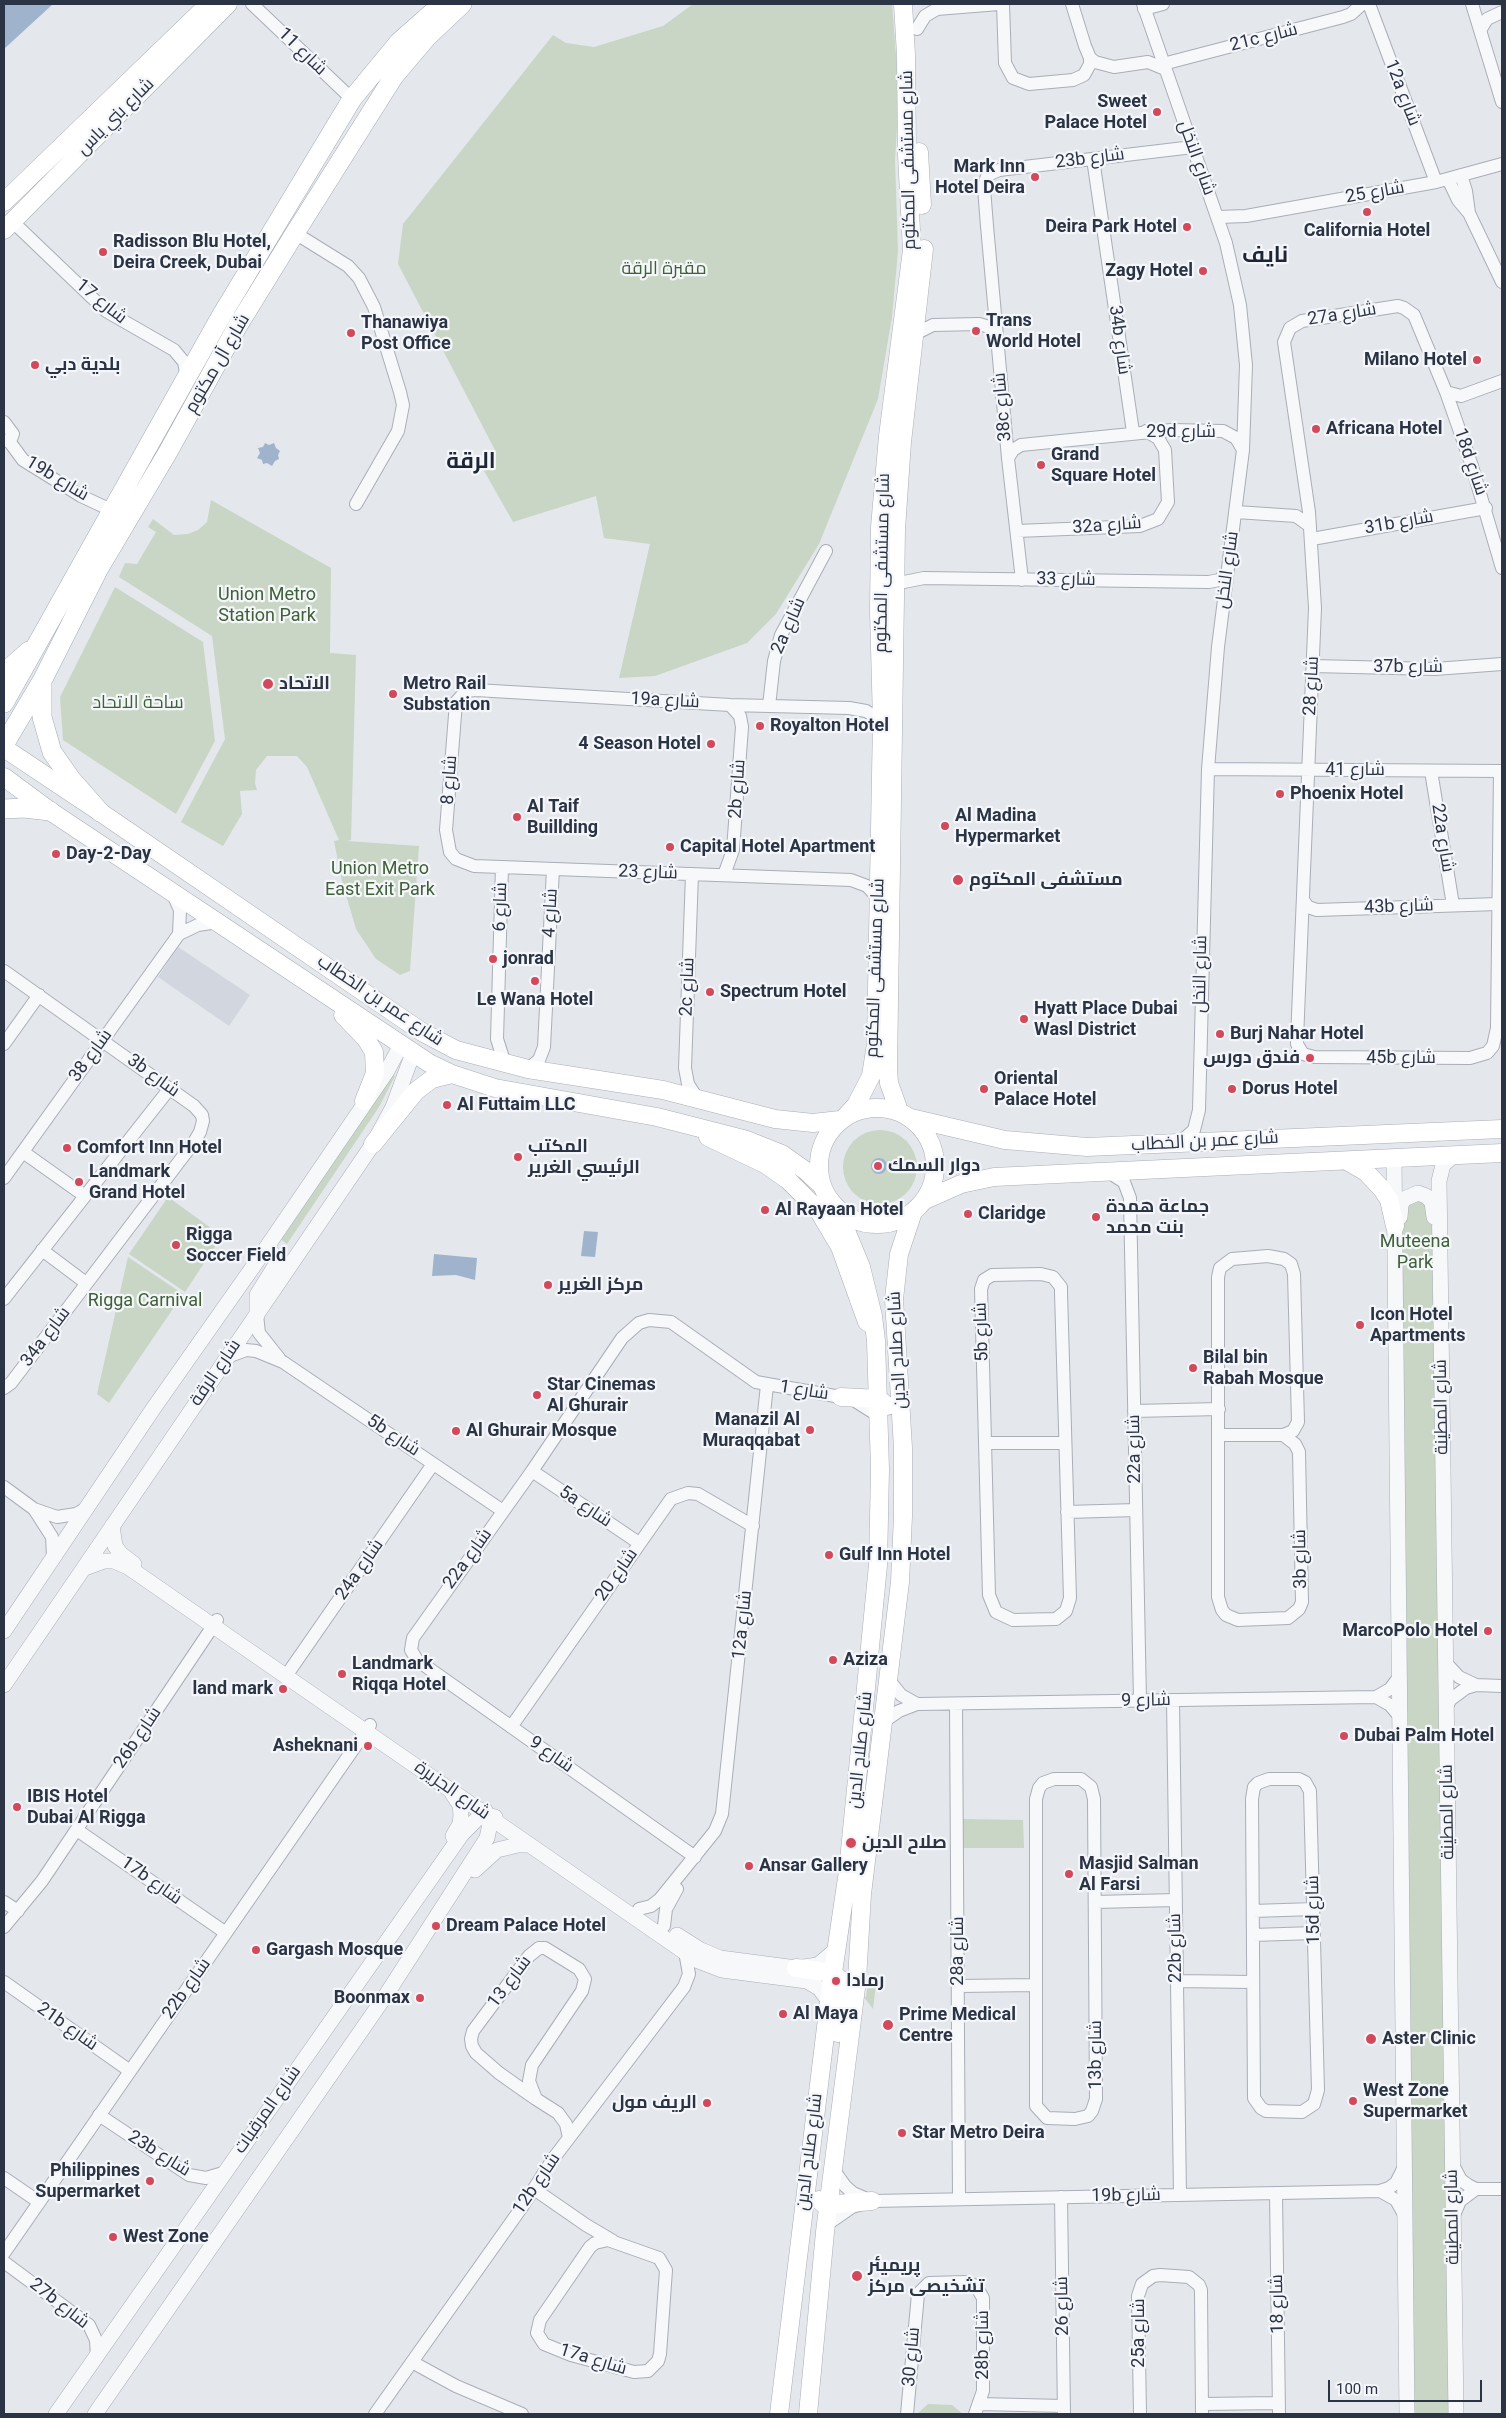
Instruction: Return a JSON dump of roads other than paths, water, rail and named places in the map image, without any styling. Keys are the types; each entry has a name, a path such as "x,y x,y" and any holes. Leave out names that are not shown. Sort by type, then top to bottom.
{"main road":[{"name":"شارع بني ياس","path":"4,202 209,4"},
{"name":"شارع بني ياس","path":"9,226 228,4"},
{"name":"شارع آل مكتوم","path":"4,746 43,678 98,570 168,452 229,323 352,99 399,42 442,4"},
{"name":"شارع آل مكتوم","path":"4,703 187,378 295,233 394,76 427,37 462,4"},
{"name":"شارع مستشفى المكتوم","path":"903,4 906,55 907,164 912,250 886,454 889,577 888,1069 890,1083 905,1114"},
{"name":"شارع مستشفى المكتوم","path":"842,1119 864,1091 874,1060 882,721 889,577 924,238 919,154 915,4"},
{"path":"9,226 8,214 10,206 109,106 123,86"},
{"path":"295,233 307,199 351,125 355,112 352,99"},
{"path":"4,673 40,642"},
{"path":"43,678 42,717 52,752 71,779 100,812"},
{"name":"شارع عمر بن الخطاب","path":"4,746 415,1027 456,1050 528,1069 629,1084 697,1098 775,1119 813,1122 842,1119"},
{"name":"شارع عمر بن الخطاب","path":"4,777 50,810 170,888 263,954 334,999 407,1049 452,1074 495,1088 624,1110 728,1134 765,1146 798,1164 822,1186"},
{"path":"4,809 50,810"},
{"path":"334,999 345,1017 366,1039 374,1052 375,1073 364,1101"},
{"path":"407,1049 415,1027"},
{"path":"374,1144 422,1085 442,1075 452,1074"},
{"path":"876,1107 905,1114 925,1131 933,1147 936,1166 933,1184 919,1206 901,1220 874,1225 860,1222 837,1209 822,1186 819,1165 823,1144 830,1131 842,1119 876,1107"},
{"name":"شارع عمر بن الخطاب","path":"905,1114 978,1135 1032,1144 1087,1147 1502,1130"},
{"path":"674,1121 765,1164 804,1194 818,1210 840,1247 859,1306 876,1341"},
{"path":"1394,1159 1400,1148 1406,1145 1466,1139 1481,1130"},
{"name":"شارع عمر بن الخطاب","path":"919,1206 960,1184 985,1178 1502,1153"},
{"path":"1348,1161 1366,1172 1382,1189 1389,1200 1394,1226"},
{"name":"شارع صلاح الدين","path":"808,2414 826,2225 857,1980 862,1894 900,1582 904,1503 902,1411 894,1290 899,1254 919,1206"},
{"name":"شارع صلاح الدين","path":"779,2414 828,2001 848,1872 875,1613 880,1506 880,1408 876,1341 873,1316 861,1267 837,1209"},
{"path":"841,1397 891,1413 896,1487 904,1503"},
{"path":"796,1968 832,1973 837,1976 843,1985 835,2067 841,2106"},
{"path":"820,2071 825,2097 818,2194 820,2203 829,2205 872,2200"}],"street":[{"name":"شارع 11","path":"252,4 352,99"},
{"path":"923,4 937,9"},
{"path":"917,29 924,16 937,9 1001,4 1004,63 1013,78 1028,84 1073,80 1084,75 1090,64 1090,58 1070,6"},
{"path":"1144,6 1163,4"},
{"name":"21c شارع","path":"1164,67 1343,17 1351,14 1362,4"},
{"name":"12a شارع","path":"1369,4 1442,181"},
{"path":"1472,4 1502,102"},
{"name":"شارع النخل","path":"1144,6 1219,222 1237,287 1244,329 1247,395 1236,512 1218,647 1208,770 1199,1110 1194,1130 1178,1143"},
{"path":"1481,29 1488,19 1502,12"},
{"path":"1142,62 1152,55 1156,44"},
{"path":"1090,58 1107,67 1142,62 1164,67"},
{"name":"23b شارع","path":"988,175 999,170 1193,148"},
{"name":"34b شارع","path":"1093,159 1133,432"},
{"name":"شارع 25","path":"1219,222 1442,181 1502,164"},
{"name":"38c شارع","path":"988,175 984,183 984,192 1008,458 1022,580"},
{"path":"1461,175 1468,196 1469,213"},
{"path":"1442,181 1469,213 1502,282"},
{"name":"شارع 17","path":"9,226 106,311 174,350 184,362 187,378"},
{"path":"295,233 348,266 359,278 374,307 400,392 402,405 398,431 356,504"},
{"name":"27a شارع","path":"1286,334 1295,324 1302,321 1398,306 1404,308"},
{"name":"18d شارع","path":"1404,308 1414,315 1446,392 1499,540 1502,568"},
{"path":"917,311 927,320 939,325"},
{"path":"915,334 926,327 979,324 988,320 995,312"},
{"path":"979,324 997,334"},
{"name":"شارع 28","path":"1286,334 1286,358 1311,532 1315,608 1297,1038"},
{"path":"1446,392 1461,396 1502,381"},
{"name":"19b شارع","path":"4,422 12,431 13,437 6,441 23,460 81,496 111,510"},
{"name":"29d شارع","path":"1021,445 1133,432 1196,429 1223,431 1236,438 1243,450"},
{"name":"32a شارع","path":"1016,531 1140,526 1158,519 1168,502 1165,450 1158,438 1146,432"},
{"path":"1006,434 1021,445 1013,450 1008,458"},
{"path":"1290,515 1300,508 1307,498"},
{"name":"31b شارع","path":"1311,532 1486,508"},
{"path":"1236,512 1290,515 1301,518 1311,532"},
{"name":"2a شارع","path":"769,706 774,661 781,635 826,551"},
{"name":"شارع 33","path":"889,577 1208,582 1219,580 1227,573"},
{"path":"1208,582 1218,587 1225,596"},
{"name":"37b شارع","path":"1314,666 1435,669 1502,664"},
{"name":"19a شارع","path":"455,707 461,694 476,690 858,709 882,721"},
{"name":"2b شارع","path":"724,875 734,850 742,727 738,712 730,704"},
{"name":"شارع 8","path":"450,852 446,830 455,707"},
{"name":"شارع 41","path":"1208,770 1501,771"},
{"name":"22a شارع","path":"1431,771 1454,905"},
{"path":"1498,904 1501,771"},
{"name":"شارع 23","path":"450,852 464,864 502,867 851,880 867,886 878,898"},
{"name":"شارع 23","path":"851,880 867,874 880,862"},
{"name":"شارع 6","path":"502,867 497,1039 505,1064"},
{"name":"شارع 4","path":"528,1069 539,1060 544,1047 553,869"},
{"name":"2c شارع","path":"692,874 685,1068 688,1084 697,1098"},
{"path":"170,888 180,910 179,934 198,925 219,922"},
{"name":"43b شارع","path":"1302,900 1308,907 1317,910 1498,904"},
{"name":"45b شارع","path":"1297,1038 1300,1049 1308,1056 1314,1057 1479,1057 1493,1046 1497,1028 1498,904"},
{"name":"شارع 38","path":"4,1178 179,934"},
{"name":"3b شارع","path":"4,971 194,1106 202,1115 203,1127 194,1142"},
{"path":"4,1044 39,995"},
{"name":"شارع الرقة","path":"4,1630 85,1509 262,1254 364,1101 390,1065 407,1049"},
{"name":"شارع الرقة","path":"4,1686 374,1144 393,1107 407,1049"},
{"path":"4,1299 170,1088"},
{"name":"34a شارع","path":"4,1388 11,1383 194,1142"},
{"path":"23,1152 85,1196"},
{"name":"شارع المطينة","path":"1453,1156 1447,1160 1440,1171 1456,2414"},
{"path":"1394,1159 1407,2414"},
{"path":"1130,1198 1136,1182 1148,1171"},
{"path":"1110,1173 1124,1182 1130,1198"},
{"path":"1395,1272 1401,1205 1410,1195 1418,1193 1426,1196 1432,1202 1434,1210 1435,1295 1441,1315"},
{"name":"22a شارع","path":"1130,1198 1140,1701"},
{"path":"42,1250 86,1283"},
{"path":"257,1315 257,1295 277,1262 272,1253 262,1254"},
{"name":"3b شارع","path":"1268,1256 1284,1259 1291,1264 1294,1274 1298,1417 1293,1431 1283,1434 1295,1444 1299,1452 1302,1602 1299,1609 1288,1618 1238,1620 1226,1615 1222,1610 1218,1597 1219,1409 1217,1289 1220,1268 1232,1259 1268,1256"},
{"name":"5b شارع","path":"1041,1274 1053,1277 1061,1287 1065,1443 1070,1598 1066,1611 1056,1619 1013,1620 1001,1616 992,1607 989,1595 982,1284 992,1275 1041,1274"},
{"name":"5b شارع","path":"257,1315 256,1324 263,1341 283,1362"},
{"name":"شارع 1","path":"532,1471 622,1338 639,1323 649,1320 671,1322 752,1381 767,1385 841,1397 861,1392 879,1380"},
{"name":"5b شارع","path":"227,1357 246,1350 256,1351 283,1362 503,1511"},
{"name":"12a شارع","path":"639,1909 651,1906 660,1899 696,1857 715,1831 724,1804 767,1385"},
{"path":"1134,1411 1219,1409"},
{"path":"1219,1435 1283,1434"},
{"path":"985,1443 1065,1443"},
{"name":"24a شارع","path":"288,1673 433,1464"},
{"name":"22a شارع","path":"411,1650 416,1632 532,1471"},
{"name":"5a شارع","path":"532,1471 639,1543"},
{"path":"4,1488 34,1509 62,1517 76,1514 85,1509"},
{"name":"شارع 20","path":"512,1727 665,1506 679,1495 688,1493 706,1497 753,1526"},
{"path":"34,1509 52,1537 53,1556"},
{"path":"1067,1512 1136,1510"},
{"name":"شارع الجزيرة","path":"112,1526 112,1537 121,1554 215,1623"},
{"name":"شارع الجزيرة","path":"85,1568 104,1561 124,1564 215,1623 368,1728 481,1801 701,1950 720,1958 796,1968 818,1964 836,1950"},
{"name":"26b شارع","path":"4,1927 42,1881 215,1623"},
{"name":"شارع 9","path":"411,1650 417,1660 696,1857"},
{"path":"1446,1663 1459,1677 1476,1686"},
{"path":"1376,1697 1390,1689 1399,1677"},
{"path":"889,1680 901,1694 916,1704"},
{"path":"1446,1709 1457,1693 1476,1686 1502,1686"},
{"path":"1376,1697 1390,1705 1400,1717"},
{"name":"شارع 9","path":"883,1722 899,1711 916,1704 1376,1697"},
{"name":"22b شارع","path":"1172,1700 1180,2195"},
{"name":"28a شارع","path":"956,1704 959,2199"},
{"name":"شارع الجزيرة","path":"368,1728 450,1790 702,1963 722,1970 807,1981 819,1988 828,2001"},
{"name":"22b شارع","path":"4,2253 368,1728"},
{"name":"15d شارع","path":"1269,1779 1299,1779 1309,1787 1318,2090 1314,2104 1302,2112 1271,2112 1261,2108 1257,2103 1254,2092 1253,1911 1252,1793 1258,1782 1269,1779"},
{"name":"13b شارع","path":"1048,1780 1081,1780 1091,1787 1094,1792 1096,2106 1088,2116 1052,2119 1042,2115 1036,2106 1036,1985 1036,1799 1039,1788 1048,1780"},
{"path":"432,1877 435,1864 460,1824 460,1805 450,1790"},
{"name":"شارع المرقبات","path":"95,2414 386,1995 487,1838 490,1829 481,1801"},
{"path":"487,1815 499,1818 552,1854 569,1861"},
{"name":"شارع المرقبات","path":"56,2414 467,1827 487,1815"},
{"name":"17b شارع","path":"76,1830 226,1933"},
{"path":"449,1897 458,1891 488,1856 508,1846 529,1845"},
{"path":"386,1995 410,1949 463,1871 464,1862 456,1857 452,1858 420,1895"},
{"name":"12a شارع","path":"664,1926 666,1909 696,1857"},
{"path":"1095,1902 1176,1900"},
{"path":"4,1902 18,1911"},
{"path":"1253,1911 1314,1909"},
{"path":"1253,1935 1314,1933"},
{"name":"شارع 13","path":"532,2065 585,1986 583,1974 579,1969 546,1948 539,1948 529,1956 473,2031 471,2039 472,2046 499,2073 558,2113"},
{"name":"12b شارع","path":"375,2414 534,2189 553,2159 684,1987 689,1966 684,1952"},
{"path":"1177,1981 1253,1982"},
{"name":"21b شارع","path":"4,1982 130,2071"},
{"path":"958,1986 1036,1985"},
{"path":"499,2073 517,2074 532,2065"},
{"path":"532,2065 529,2081 536,2099"},
{"path":"558,2113 588,2113"},
{"path":"558,2113 566,2124 569,2138"},
{"name":"23b شارع","path":"99,2116 189,2174 206,2178 223,2173"},
{"path":"1452,2165 1461,2180 1476,2189 1502,2189"},
{"path":"1380,2191 1390,2188 1396,2183 1404,2167"},
{"name":"19b شارع","path":"833,2170 849,2190 872,2200"},
{"path":"4,2178 39,2202"},
{"name":"17a شارع","path":"534,2189 586,2225 614,2241 659,2258 666,2270 658,2362 654,2367 642,2373 571,2355 544,2344 540,2339 537,2326 540,2320 590,2247"},
{"path":"1453,2220 1460,2201 1476,2189"},
{"path":"1380,2191 1396,2200 1405,2216"},
{"name":"19b شارع","path":"826,2225 852,2207 872,2200 1380,2191"},
{"name":"شارع 18","path":"1276,2193 1279,2408"},
{"name":"شارع 26","path":"1061,2197 1064,2410"},
{"path":"586,2225 590,2236 590,2247 601,2241 614,2241"},
{"name":"27b شارع","path":"4,2262 89,2325 96,2340 97,2357"},
{"name":"25a شارع","path":"1140,2414 1138,2296 1142,2284 1154,2276 1189,2277 1199,2284 1201,2290 1202,2409 1279,2408"},
{"name":"28b شارع","path":"917,2299 921,2289 929,2283 966,2282 979,2289 983,2298 984,2385 977,2409"},
{"name":"شارع 30","path":"907,2414 917,2299"},
{"path":"412,2362 456,2386 522,2414"},
{"path":"977,2409 1064,2410"}],"water":[{"path":"4,4 53,4 4,49"},
{"path":"265,443 269,445 274,443 280,451 279,459 272,466 267,463 263,464 262,460 257,458 260,453 258,448 263,447"},
{"path":"876,1158 882,1158 887,1163 885,1172 876,1174 871,1169 871,1163"},
{"path":"584,1231 598,1232 595,1257 581,1256"},
{"path":"434,1254 477,1258 475,1280 456,1275 432,1276"}],"place":[{"name":"Sweet Palace Hotel","path":"1157,112"},
{"name":"Mark Inn Hotel Deira","path":"1035,177"},
{"name":"California Hotel","path":"1367,212"},
{"name":"Deira Park Hotel","path":"1187,227"},
{"name":"Radisson Blu Hotel, Deira Creek, Dubai","path":"103,252"},
{"name":"Zagy Hotel","path":"1203,271"},
{"name":"Trans World Hotel","path":"976,331"},
{"name":"Thanawiya Post Office","path":"351,333"},
{"name":"Milano Hotel","path":"1477,360"},
{"name":"بلدية دبي","path":"35,365"},
{"name":"Africana Hotel","path":"1316,429"},
{"name":"Grand Square Hotel","path":"1041,465"},
{"name":"الاتحاد","path":"268,684"},
{"name":"Metro Rail Substation","path":"393,694"},
{"name":"Royalton Hotel","path":"760,726"},
{"name":"4 Season Hotel","path":"711,744"},
{"name":"Phoenix Hotel","path":"1280,794"},
{"name":"Al Taif Buillding","path":"517,817"},
{"name":"Al Madina Hypermarket","path":"945,826"},
{"name":"Capital Hotel Apartment","path":"670,847"},
{"name":"Day-2-Day","path":"56,854"},
{"name":"مستشفى المكتوم","path":"958,880"},
{"name":"jonrad","path":"493,959"},
{"name":"Le Wana Hotel","path":"535,981"},
{"name":"Spectrum Hotel","path":"710,992"},
{"name":"Hyatt Place Dubai Wasl District","path":"1024,1019"},
{"name":"Burj Nahar Hotel","path":"1220,1034"},
{"name":"فندق دورس","path":"1310,1058"},
{"name":"Oriental Palace Hotel","path":"984,1089"},
{"name":"Dorus Hotel","path":"1232,1089"},
{"name":"Al Futtaim LLC","path":"447,1105"},
{"name":"Comfort Inn Hotel","path":"67,1148"},
{"name":"المكتب الرئيسي الغرير","path":"518,1157"},
{"name":"دوار السمك","path":"878,1166"},
{"name":"Landmark Grand Hotel","path":"79,1182"},
{"name":"Al Rayaan Hotel","path":"765,1210"},
{"name":"Claridge","path":"968,1214"},
{"name":"جماعة همدة بنت محمد","path":"1096,1217"},
{"name":"Rigga Soccer Field","path":"176,1245"},
{"name":"مركز الغرير","path":"548,1285"},
{"name":"Icon Hotel Apartments","path":"1360,1325"},
{"name":"Bilal bin Rabah Mosque","path":"1193,1368"},
{"name":"Star Cinemas Al Ghurair","path":"537,1395"},
{"name":"Manazil Al Muraqqabat","path":"810,1430"},
{"name":"Al Ghurair Mosque","path":"456,1431"},
{"name":"Gulf Inn Hotel","path":"829,1555"},
{"name":"MarcoPolo Hotel","path":"1488,1631"},
{"name":"Aziza","path":"833,1660"},
{"name":"Landmark Riqqa Hotel","path":"342,1674"},
{"name":"land mark","path":"283,1689"},
{"name":"Dubai Palm Hotel","path":"1344,1736"},
{"name":"Asheknani","path":"368,1746"},
{"name":"IBIS Hotel Dubai Al Rigga","path":"17,1807"},
{"name":"صلاح الدين","path":"851,1843"},
{"name":"Ansar Gallery","path":"749,1866"},
{"name":"Masjid Salman Al Farsi","path":"1069,1874"},
{"name":"Dream Palace Hotel","path":"436,1926"},
{"name":"Gargash Mosque","path":"256,1950"},
{"name":"رمادا","path":"836,1981"},
{"name":"Boonmax","path":"420,1998"},
{"name":"Al Maya","path":"783,2014"},
{"name":"Prime Medical Centre","path":"888,2025"},
{"name":"Aster Clinic","path":"1371,2039"},
{"name":"West Zone Supermarket","path":"1353,2101"},
{"name":"الريف مول","path":"707,2103"},
{"name":"Star Metro Deira","path":"902,2133"},
{"name":"Philippines Supermarket","path":"150,2181"},
{"name":"West Zone","path":"113,2237"},
{"name":"پریمیئر تشخیصی مرکز","path":"857,2276"}],"district":[{"name":"نایف","path":"1265,256"},
{"name":"الرقة","path":"471,462"}],"park label":[{"name":"مقبرة الرقة","path":"664,269"},
{"name":"Union Metro Station Park","path":"267,605"},
{"name":"ساحة الاتحاد","path":"138,703"},
{"name":"Union Metro East Exit Park","path":"380,880"},
{"name":"Muteena Park","path":"1415,1252"},
{"name":"Rigga Carnival","path":"145,1301"}]}
